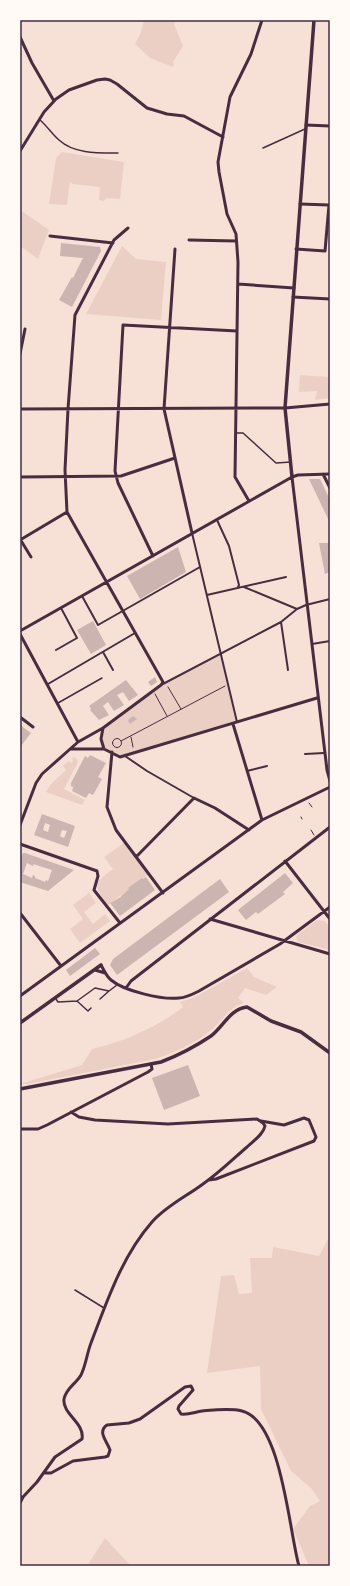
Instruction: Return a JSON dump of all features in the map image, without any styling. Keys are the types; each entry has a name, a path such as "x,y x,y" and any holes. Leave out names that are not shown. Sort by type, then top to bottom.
{"street":[{"path":"249,501 235,477 238,262 236,234 227,214 218,162 230,97 250,54 262,20"},
{"path":"314,20 285,408 317,698 324,753 330,781"},
{"path":"20,36 32,63 54,101"},
{"path":"20,151 39,120 54,101 69,90 97,80 110,80 147,108 159,112 184,116 222,137"},
{"path":"306,127 330,126"},
{"path":"296,249 325,251 329,206 300,204"},
{"path":"128,228 114,240 75,314 68,409 66,477 67,512 162,678 163,682 161,685"},
{"path":"50,236 113,243"},
{"path":"189,240 236,241"},
{"path":"175,248 164,409 206,595 237,722"},
{"path":"238,284 294,288"},
{"path":"293,297 330,299"},
{"path":"153,556 118,483 115,470 123,325 237,331"},
{"path":"20,354 25,329"},
{"path":"20,410 285,408 330,404"},
{"path":"20,477 121,476 175,458"},
{"path":"324,474 330,488"},
{"path":"20,631 292,477 298,475 330,474"},
{"path":"31,557 20,540 67,512"},
{"path":"216,519 229,546 239,585 237,588"},
{"path":"82,596 98,625 200,567"},
{"path":"206,595 286,577"},
{"path":"243,587 297,609"},
{"path":"20,825 36,783 42,774 78,742 103,728 161,685 281,622 297,609 306,604 330,598"},
{"path":"56,650 77,638 61,608"},
{"path":"281,622 288,670"},
{"path":"48,684 136,632"},
{"path":"20,634 78,742"},
{"path":"311,644 330,641"},
{"path":"103,652 113,670"},
{"path":"122,756 317,698"},
{"path":"20,717 33,727"},
{"path":"233,724 262,820"},
{"path":"103,728 101,739 104,749"},
{"path":"71,749 104,749 122,756 194,798 215,808 249,830"},
{"path":"112,752 107,807 116,830 163,893"},
{"path":"305,754 324,753"},
{"path":"247,771 267,766"},
{"path":"20,996 262,820 330,787"},
{"path":"136,857 194,798"},
{"path":"126,988 130,981 330,827"},
{"path":"20,844 94,869 99,874 94,890 120,923"},
{"path":"285,861 330,919"},
{"path":"20,1023 101,965 111,980 126,988 160,996 178,998 199,992 285,941 330,907"},
{"path":"20,913 61,966"},
{"path":"210,919 330,954"},
{"path":"95,970 105,973"},
{"path":"20,1089 152,1064 170,1058 211,1036 231,1015 236,1011 247,1007 271,1021 301,1032 330,1053"},
{"path":"20,1128 38,1129 148,1072 152,1069 152,1064"},
{"path":"71,1112 79,1117 96,1120 168,1124 252,1119 284,1125 304,1118 308,1120 316,1137 314,1141 216,1179 208,1180"},
{"path":"20,1503 22,1497 33,1488 55,1456 81,1441 83,1438 81,1430 65,1407 64,1400 68,1389 81,1375 90,1346 118,1274 152,1221 208,1180 260,1134 265,1126 261,1121"},
{"path":"44,1473 51,1473 73,1460 108,1456 110,1450 103,1437 102,1431 105,1426 129,1423 140,1419 185,1388 191,1386 193,1390 179,1406 178,1410 181,1414 203,1411 238,1410 251,1414 258,1421 268,1438 284,1485 290,1525 299,1566"}],"lane":[{"path":"39,120 59,141 72,149 93,153 118,154"},
{"path":"263,148 306,127"},
{"path":"235,433 243,433 276,463 290,462"},
{"path":"57,703 102,678"},
{"path":"100,999 118,984"},
{"path":"54,998 58,1002 77,1001 95,988 109,991"},
{"path":"77,1001 88,1011 91,1008"},
{"path":"75,1290 105,1307"}],"path":[{"path":"166,683 181,709"},
{"path":"121,741 122,744 120,747 116,748 113,746 115,739 121,741 228,684"},
{"path":"153,691 167,717"},
{"path":"130,736 135,752"},
{"path":"306,799 312,807"}],"shaded area":[{"path":"144,20 175,20 174,24 183,46 173,62 173,67 150,58 135,44 141,32"},
{"path":"62,152 124,162 120,199 106,198 104,201 99,200 100,187 73,184 70,182 67,205 49,204 56,158"},
{"path":"20,210 49,230 38,259 20,246"},
{"path":"122,246 136,259 166,262 161,320 86,314"},
{"path":"300,375 330,377 330,398 315,400 317,391 299,392"},
{"path":"221,654 237,722 120,757 104,749 102,733 103,728 161,685"},
{"path":"75,757 78,762 64,789 85,800 82,805 46,792 51,784 66,770 63,766 69,761 71,763 73,761 72,758"},
{"path":"125,842 149,874 108,905 100,893 97,885 102,878 113,869 104,857"},
{"path":"89,893 96,903 84,912 93,924 105,914 110,921 80,943 70,929 83,919 73,905"},
{"path":"317,920 325,921 330,928 330,950 298,942 296,938 297,935"},
{"path":"247,968 254,977 277,987 266,995 245,988 238,998 244,1003 233,1008 209,1032 181,1049 165,1056 150,1060 28,1084 20,1084 82,1065 92,1049 140,1033 173,1015 183,1007 180,1002 195,997"},
{"path":"330,1235 330,1566 309,1566 293,1529 310,1506 320,1501 311,1488 291,1471 261,1409 260,1366 207,1373 221,1276 234,1275 239,1294 252,1293 250,1258 272,1258 273,1247 319,1256"},
{"path":"105,1538 131,1566 87,1566"}],"building":[{"path":"61,243 100,247 101,251 72,307 59,300 72,277 73,278 83,258 60,256"},
{"path":"309,479 320,479 330,500 330,523"},
{"path":"319,543 330,543 330,572 325,574"},
{"path":"178,547 186,572 140,599 127,576"},
{"path":"93,621 106,645 91,654 77,630"},
{"path":"155,677 157,682 151,686 148,682"},
{"path":"126,680 138,695 129,701 123,692 117,695 124,705 114,711 108,702 103,706 109,715 99,720 90,710 91,709 89,706"},
{"path":"133,716 137,719 130,724 128,721"},
{"path":"20,725 31,733 21,746 20,745"},
{"path":"90,755 106,763 98,777 102,779 93,795 89,793 86,798 72,791 74,785 73,787 71,786 71,783 85,756 88,758"},
{"path":"42,814 75,826 68,847 34,835","holes":["45,823 50,825 48,832 43,830","62,830 67,831 64,838 60,836"]},
{"path":"23,853 25,853 74,870 48,891 20,882 20,859","holes":["27,863 33,866 34,864 52,870 48,881 46,880 45,882 35,878 33,875 32,878 23,874"]},
{"path":"285,873 293,883 283,892 285,894 258,914 256,912 246,920 238,910"},
{"path":"146,877 155,890 120,916 110,903 121,897 129,889 128,888 142,878 143,879"},
{"path":"220,879 229,892 117,975 110,965 113,959"},
{"path":"95,948 100,954 70,976 66,970"},
{"path":"188,1065 200,1096 164,1110 152,1078"}]}
